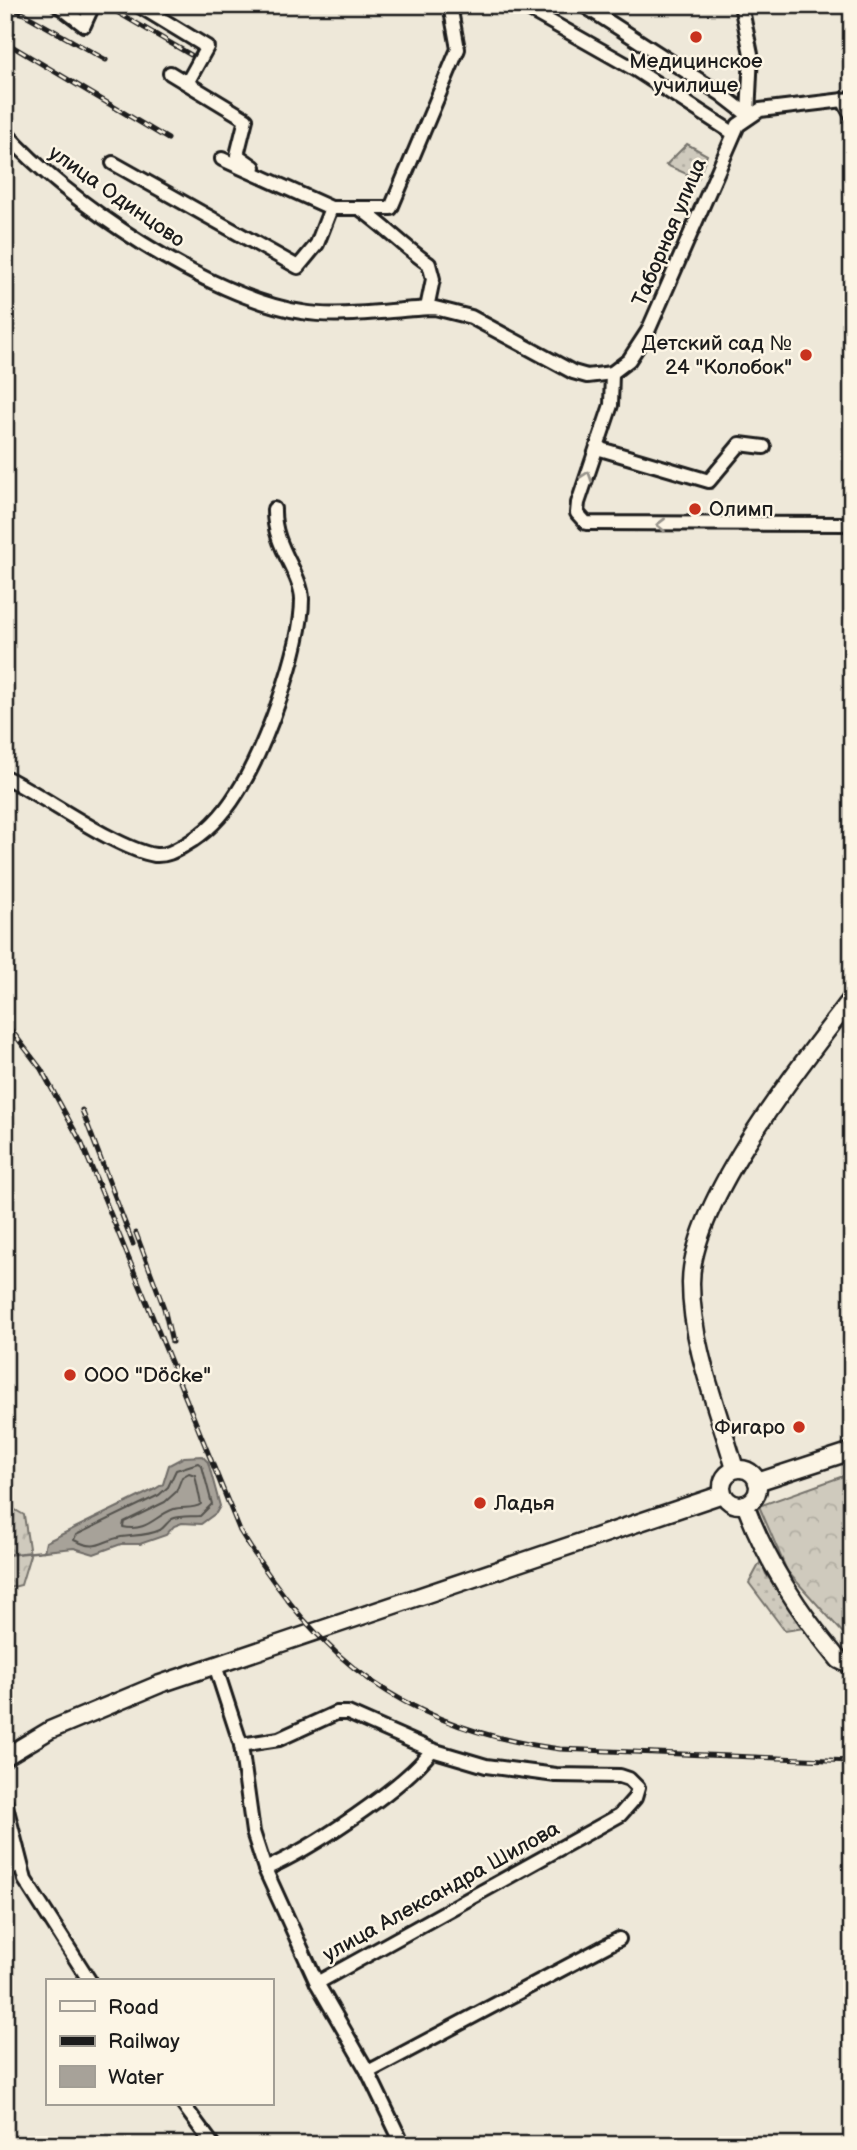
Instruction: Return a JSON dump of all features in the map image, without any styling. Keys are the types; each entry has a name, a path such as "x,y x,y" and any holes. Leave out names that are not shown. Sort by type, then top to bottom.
{"main road":[{"path":"735,1469 695,1331 691,1280 701,1227 748,1144 852,998"},
{"path":"757,1482 852,1451"},
{"path":"735,1469 748,1471 757,1482 755,1496 746,1504 732,1503 723,1494 723,1479 735,1469"},
{"path":"5,1757 81,1716 215,1665 723,1494"},
{"path":"746,1504 758,1538 778,1578 839,1660 852,1666"}],"street":[{"path":"58,5 84,25 93,5"},
{"path":"138,5 207,47 187,83"},
{"path":"222,159 331,208 391,208 458,49 450,5"},
{"path":"521,5 636,70 733,133"},
{"path":"583,5 721,94 748,115"},
{"path":"730,5 742,9 751,54 748,115"},
{"path":"170,73 246,119 237,155 276,184"},
{"path":"748,115 789,105 847,99 852,117"},
{"name":"Таборная улица","path":"612,373 629,360 648,331 733,133 748,115"},
{"name":"улица Одинцово","path":"5,132 44,171 165,257 279,308 305,313 427,308 471,317 572,372 587,376 612,373"},
{"path":"113,163 298,267 317,244 331,208"},
{"path":"359,208 387,228 404,247 429,264 433,279 427,308"},
{"path":"612,373 611,405 578,503 577,513 582,520 594,524 852,524"},
{"path":"597,448 709,481 740,444 764,447"},
{"path":"5,777 125,844 156,855 170,853 197,838 224,811 252,766 288,677 298,642 302,594 274,527 274,509"},
{"path":"215,1665 241,1745 253,1832 265,1869 317,1983 368,2072 403,2145"},
{"path":"241,1745 279,1739 336,1713 348,1713 432,1750 406,1778 309,1845 265,1869"},
{"name":"улица Александра Шилова","path":"317,1983 585,1833 629,1807 639,1794 635,1783 620,1776 555,1775 486,1766 432,1750"},
{"path":"5,1802 25,1880 88,1979"},
{"path":"5,1871 19,1864"},
{"path":"368,2072 619,1939"},
{"path":"183,2104 213,2145"}],"green space":[{"path":"687,144 707,155 698,179 666,165"},
{"path":"852,1473 852,1643 787,1571 759,1506"},
{"path":"5,1504 24,1515 30,1555 21,1585 5,1589"},
{"path":"761,1561 766,1574 804,1628 785,1631 749,1583"}],"water":[{"path":"202,1456 208,1462 220,1506 216,1513 201,1524 182,1523 174,1526 166,1535 140,1544 121,1544 94,1554 74,1548 44,1551 46,1542 163,1484 169,1465 184,1457"}],"waterway":[{"path":"5,1555 44,1551"}],"railway":[{"path":"8,5 106,60"},
{"path":"105,5 191,55"},
{"path":"5,42 168,139"},
{"path":"5,1022 41,1069 82,1144 240,1531 270,1577 302,1618 336,1652 372,1682 412,1706 456,1725 505,1739 560,1749 852,1761"},
{"path":"82,1110 133,1244"},
{"path":"136,1233 164,1308 172,1342"}],"place":[{"name":"Медицинское училище","path":"696,37"},
{"name":"Детский сад № 24 \"Колобок\"","path":"806,355"},
{"name":"Олимп","path":"695,509"},
{"name":"ООО \"Döcke\"","path":"70,1375"},
{"name":"Фигаро","path":"799,1427"},
{"name":"Ладья","path":"480,1503"}]}
